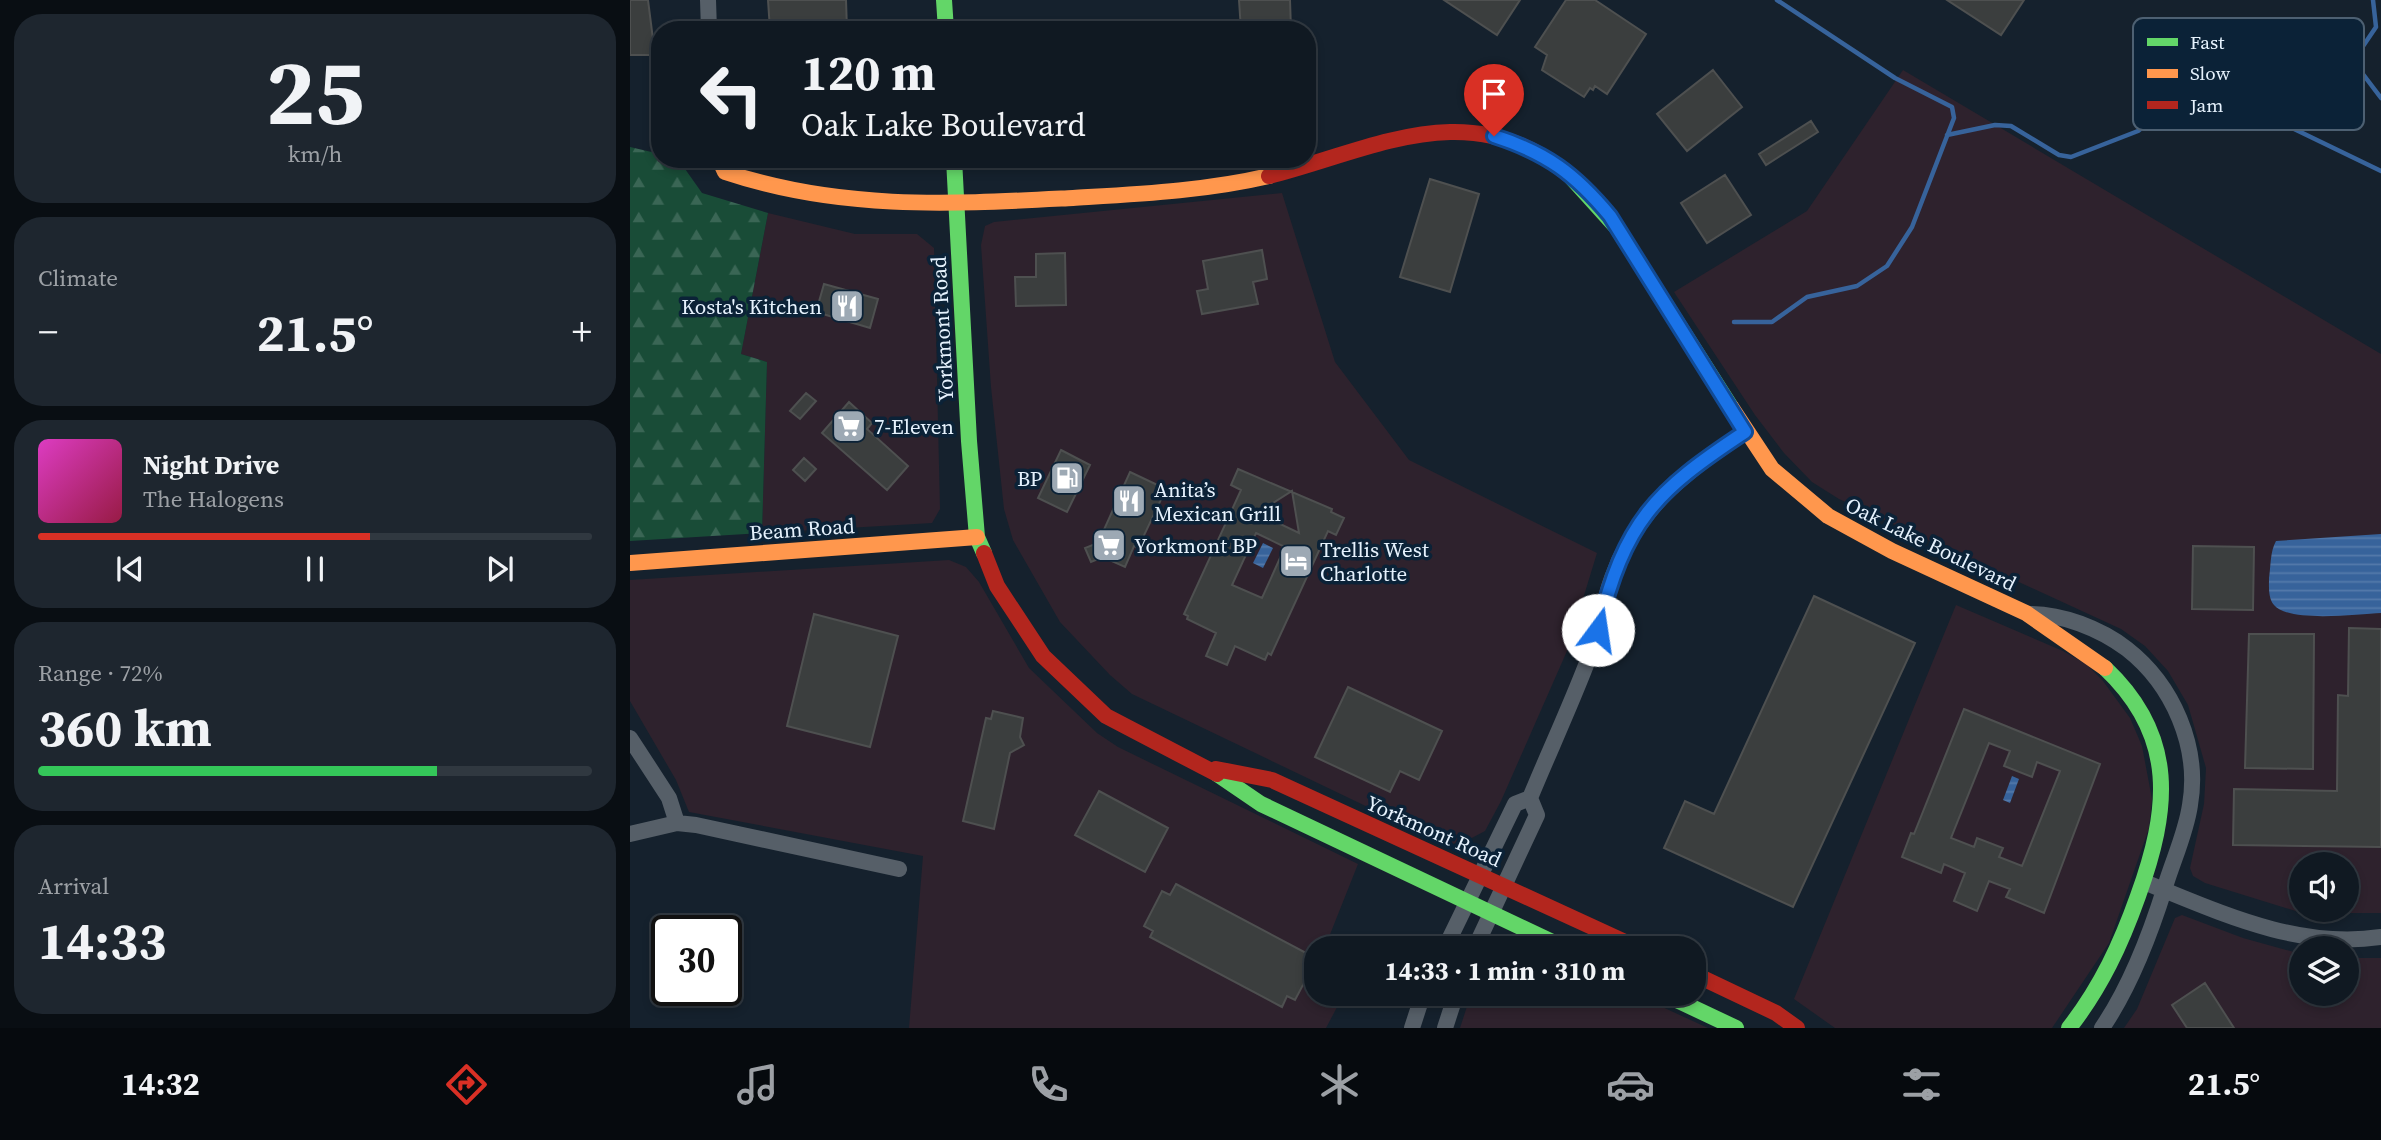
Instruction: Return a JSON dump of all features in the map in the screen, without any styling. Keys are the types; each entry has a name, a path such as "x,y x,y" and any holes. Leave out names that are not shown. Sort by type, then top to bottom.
{"street":[{"path":"708,0 709,21"},
{"path":"944,0 945,21"},
{"name":"Oak Lake Boulevard","path":"1316,163 1395,135 1441,129 1494,136 1555,162 1596,199 1610,216 1745,432 1770,467 1825,516 2028,614 2088,651 2112,670 2148,727 2164,797 2159,840 2110,971 2069,1028"},
{"name":"Oak Lake Boulevard","path":"722,168 724,172 750,182 834,200 956,203 1155,195 1206,189 1301,168"},
{"name":"Yorkmont Road","path":"954,168 977,537 998,586 1018,622 1051,665 1106,716 1208,768 1261,804 1539,936"},
{"path":"1451,936 1515,804 1530,798 1588,661 1611,580 1630,538 1666,489 1696,464 1745,432"},
{"name":"Beam Road","path":"630,563 977,537"},
{"name":"Oak Lake Boulevard","path":"2028,614 2059,617 2120,644 2154,675 2178,715 2191,758 2190,806 2164,890 2120,998 2102,1028"},
{"path":"630,738 657,775 669,798 677,823"},
{"name":"Yorkmont Road","path":"1208,768 1272,780 1612,936"},
{"path":"1481,936 1537,815 1530,798"},
{"path":"630,834 677,823 696,825 900,869"},
{"path":"2144,882 2268,928 2304,937 2350,941 2381,937"},
{"path":"1706,980 1776,1013 1797,1028"},
{"path":"1412,1028 1419,1006"},
{"path":"1445,1028 1452,1006"},
{"path":"1689,1006 1736,1028"}],"shaded area":[{"path":"1903,70 2381,354 2381,913 2359,913 2359,852 2289,852 2289,909 2205,883 2193,876 2190,868 2204,804 2206,768 2188,705 2168,671 2145,646 2121,629 1839,499 1812,482 1784,453 1755,415 1674,292 1807,211"},
{"path":"1282,193 1335,362 1409,460 1597,553 1567,651 1501,801 1485,831 1466,841 1447,845 1132,694 1110,675 1060,622 1013,540 1004,509 991,387 981,245 985,226 994,222"},
{"path":"768,213 855,234 917,234 934,248 940,509 932,523 762,533 767,362 741,354"},
{"path":"949,560 966,567 979,582 1029,668 1097,733 1118,747 1358,864 1329,936 1304,936 1304,1006 1338,1006 1326,1028 909,1028 923,856 689,812 676,780 630,701 630,580"},
{"path":"1956,605 2063,651 2086,664 2103,681 2130,718 2142,746 2152,799 2149,828 2109,943 2052,1028 1835,1028 1794,999"},
{"path":"2182,915 2243,938 2289,951 2289,1006 2359,1006 2359,958 2381,958 2381,1028 2124,1028 2137,1009 2175,918"},
{"path":"1467,1006 1660,1006 1708,1028 1460,1028"}],"green space":[{"path":"630,147 651,152 651,168 684,168 702,193 768,213 741,354 767,362 762,533 630,541"}],"water":[{"path":"2381,534 2381,613 2308,616 2282,611 2272,602 2269,578 2276,541"},
{"path":"1263,543 1273,548 1263,568 1253,563"},
{"path":"2012,776 2019,779 2010,803 2003,800"}],"building":[{"path":"630,0 648,0 651,55 630,55"},
{"path":"768,0 846,0 847,21 769,21"},
{"path":"1239,0 1290,0 1291,21 1240,21"},
{"path":"1444,0 1520,0 1497,35"},
{"path":"1566,0 1595,0 1646,34 1607,94 1595,86 1593,90 1590,88 1584,97 1542,70 1547,55 1535,47"},
{"path":"1947,0 2024,0 2001,35"},
{"path":"1713,70 1742,107 1687,151 1657,114"},
{"path":"1811,121 1818,132 1766,165 1759,154"},
{"path":"1725,175 1751,215 1707,243 1681,203"},
{"path":"1430,179 1479,194 1450,292 1400,277"},
{"path":"1262,250 1267,279 1253,282 1258,304 1202,314 1197,291 1208,289 1203,261"},
{"path":"1065,253 1066,305 1016,306 1015,277 1036,277 1036,254"},
{"name":"Kosta's Kitchen","path":"824,284 878,299 870,328 816,312"},
{"path":"806,393 816,401 800,419 790,411"},
{"path":"849,402 872,423 867,429 908,466 887,490 822,433"},
{"path":"1061,450 1090,465 1067,512 1038,498"},
{"path":"804,458 816,469 805,481 793,470"},
{"name":"Trellis West Charlotte","path":"1238,469 1291,492 1257,513 1299,533 1292,492 1332,509 1331,512 1344,518 1336,535 1328,531 1271,655 1268,653 1265,660 1235,646 1227,665 1206,656 1216,633 1187,619 1188,616 1184,614 1241,490 1231,485","holes":["1256,533 1285,547 1262,598 1232,585"]},
{"path":"1130,472 1166,489 1138,548 1134,546 1125,567 1103,557 1091,562 1085,548 1098,543"},
{"path":"2193,546 2254,547 2253,610 2192,609"},
{"path":"1814,596 1915,643 1793,907 1664,848 1685,801 1714,814"},
{"path":"814,614 898,636 870,747 787,726"},
{"path":"2349,628 2381,629 2381,847 2233,845 2234,789 2337,791 2338,695 2348,696"},
{"path":"2249,634 2314,634 2313,769 2245,768"},
{"path":"1348,687 1442,731 1419,780 1400,771 1390,792 1315,757"},
{"path":"1964,709 2100,764 2044,913 2006,897 2010,889 1989,881 1977,911 1954,901 1965,873 1944,864 1941,873 1902,857 1911,833 1914,834","holes":["1989,743 2010,751 2004,766 2032,777 2037,762 2060,771 2022,866 1999,857 2003,848 1977,838 1974,847 1951,838"]},
{"path":"993,711 1023,718 1020,737 1024,745 1010,753 994,829 963,821 986,718 991,719"},
{"path":"1099,791 1168,828 1145,872 1075,835"},
{"path":"1176,884 1304,952 1304,983 1295,1000 1287,996 1282,1007 1150,937 1153,931 1144,926 1162,891 1170,895"},
{"path":"2205,983 2234,1028 2187,1028 2172,1005"}],"waterway":[{"path":"1734,322 1772,322 1807,297 1857,286 1887,266 1912,227 1954,118 1952,107 1895,78 1777,0"},
{"path":"2364,45 2376,27 2373,0"},
{"path":"2364,76 2381,98"},
{"path":"1947,135 1995,125 2011,126 2059,155 2071,157 2139,130"},
{"path":"2296,130 2381,171"}],"traffic: fast":[{"path":"944,0 945,21"},
{"path":"954,168 969,441 977,537 984,553"},
{"path":"1570,176 1617,228 1731,407"},
{"path":"2069,1028 2100,981 2125,931 2148,864 2160,804 2161,776 2156,748 2145,721 2129,694 2105,668"},
{"path":"1217,774 1261,804 1540,936"},
{"path":"1689,1006 1736,1028"}],"traffic: slow":[{"path":"723,168 725,172 769,185 812,193 855,199 941,203 1122,195 1196,188 1269,176"},
{"path":"1731,407 1772,469 1828,516 1892,551 2026,613 2105,668"},
{"path":"630,563 977,537"}],"traffic: jam":[{"path":"1316,162 1422,134 1459,132 1496,137 1533,151 1570,176"},
{"path":"1269,176 1296,168"},
{"path":"984,553 997,586 1043,656 1106,716 1217,774"},
{"path":"1216,769 1272,780 1612,936"},
{"path":"1706,980 1776,1013 1797,1028"}],"place":[{"name":"Kosta's Kitchen","path":"847,306"},
{"name":"7-Eleven","path":"849,426"},
{"name":"BP","path":"1067,478"},
{"name":"Anita’s Mexican Grill","path":"1129,501"},
{"name":"Yorkmont BP","path":"1109,545"},
{"name":"Trellis West Charlotte","path":"1296,561"}],"route":[{"path":"1494,136 1534,150 1555,162 1570,172 1596,199 1610,216 1745,432 1696,464 1666,489 1643,517 1624,549 1611,580 1598,630"}]}
